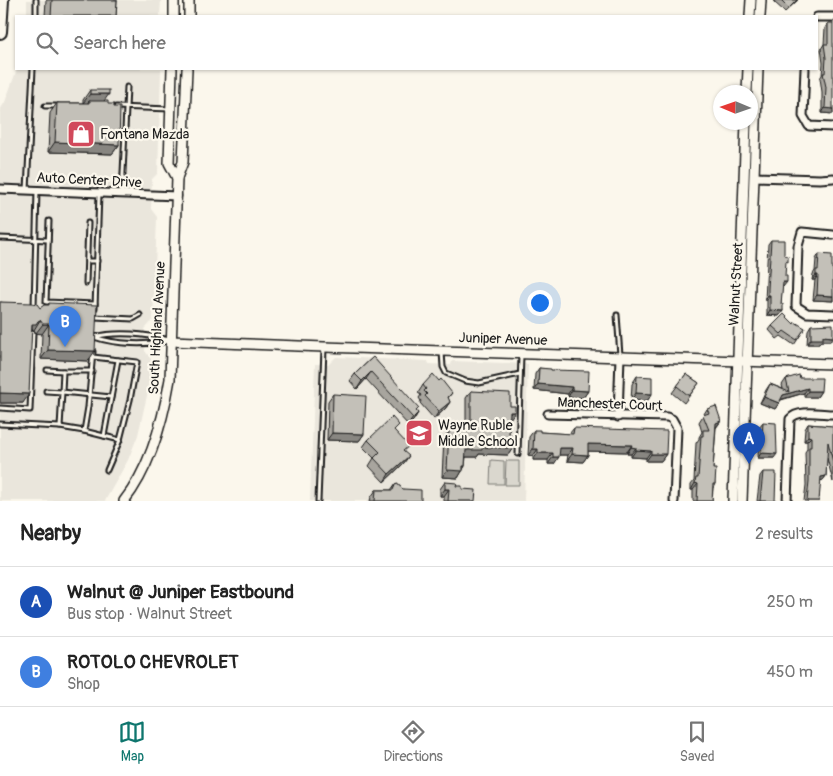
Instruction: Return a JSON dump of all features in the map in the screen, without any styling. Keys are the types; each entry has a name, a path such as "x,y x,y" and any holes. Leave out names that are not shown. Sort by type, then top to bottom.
{"highway":[{"path":"0,32 2,0"}],"street":[{"path":"174,0 174,15"},
{"path":"189,0 189,15"},
{"path":"750,0 750,15"},
{"path":"760,0 760,15"},
{"path":"818,17 833,17"},
{"name":"South Highland Avenue","path":"172,70 169,163 177,178"},
{"name":"South Highland Avenue","path":"124,501 131,492 152,452 166,406 170,379 176,196 177,178 183,162 187,70"},
{"path":"747,85 748,70"},
{"name":"Walnut Street","path":"733,501 754,177 758,70"},
{"path":"805,70 803,116 809,126 833,127"},
{"name":"Walnut Street","path":"742,501 746,130"},
{"path":"754,177 833,178"},
{"name":"Auto Center Drive","path":"0,189 176,196"},
{"path":"833,234 802,232 798,246 796,306 808,313 833,314"},
{"name":"Juniper Avenue","path":"171,341 833,364"},
{"path":"618,416 620,356"},
{"path":"787,501 789,424 793,415 799,413 833,414"},
{"name":"Manchester Court","path":"548,414 667,418 672,420 678,428 674,501"}],"lane":[{"path":"36,0 36,15"},
{"path":"27,190 33,70"},
{"path":"122,194 127,86"},
{"path":"45,106 63,106"},
{"path":"108,107 171,109"},
{"path":"34,312 37,190"},
{"path":"99,194 94,317 133,319 140,315"},
{"path":"49,220 46,302 95,304"},
{"path":"86,283 88,223"},
{"path":"0,238 48,240"},
{"path":"87,261 97,261"},
{"path":"618,315 620,356"},
{"path":"84,431 90,394 94,327"},
{"path":"0,408 30,410 33,333"},
{"path":"94,337 106,334 144,335 171,341"},
{"path":"94,337 106,341 153,343 171,341"},
{"path":"318,501 324,347"},
{"path":"442,351 446,373 465,381 479,383 520,374"},
{"path":"518,454 521,354"},
{"path":"93,357 137,362 120,440 107,470"},
{"path":"104,436 118,360"},
{"path":"48,370 92,371"},
{"path":"60,427 63,370"},
{"path":"46,391 111,397"},
{"path":"0,424 60,427 120,440"}],"shaded area":[{"path":"27,0 161,0 160,15 27,15"},
{"path":"17,70 161,70 158,173 152,179 151,209 157,217 153,320 145,329 145,351 151,359 148,391 138,435 128,460 105,501 0,501 0,110 5,102"},
{"name":"Wayne Ruble Middle School","path":"336,357 428,361 429,364 451,365 452,361 528,364 524,501 310,501 315,364 328,365"},
{"path":"491,460 504,461 504,484 490,484"},
{"path":"506,461 519,461 519,485 505,485"}],"building":[{"path":"52,0 117,0 116,15 51,15"},
{"path":"781,0 797,0 789,8"},
{"path":"828,23 833,23 833,109 825,108 826,87 823,73 825,73 826,58 824,44 828,44"},
{"path":"90,90 109,90 109,94 90,94"},
{"name":"Fontana Mazda","path":"89,101 108,101 108,104 114,104 114,107 120,107 119,145 55,142 57,103 89,103"},
{"path":"771,240 784,240 784,255 788,256 785,276 787,276 787,282 783,282 781,304 783,304 783,311 770,310 768,289"},
{"path":"819,254 832,255 833,296 817,295 818,275 816,275 816,270 818,270"},
{"path":"0,302 32,303 37,304 40,308 44,305 49,305 49,303 97,305 95,351 48,350 49,324 43,324 40,320 36,324 32,324 29,394 0,393"},
{"path":"784,314 794,324 795,322 805,328 797,340 784,331 781,334 772,326"},
{"path":"833,324 833,337 823,336 823,339 811,339 811,325"},
{"path":"373,357 419,408 416,411 418,413 413,418 371,372 362,381 355,374"},
{"path":"539,368 589,371 588,391 572,390 572,387 538,384"},
{"path":"433,374 439,381 441,379 452,393 448,397 450,402 439,411 425,396 427,394 424,391 426,389 423,385"},
{"path":"686,374 699,383 689,396 677,386"},
{"path":"799,375 800,378 822,378 821,391 808,391 808,388 783,395 779,403 764,397 770,384 789,392 786,379"},
{"path":"637,376 652,377 652,394 636,393"},
{"path":"471,391 510,393 510,406 515,406 515,412 510,412 509,433 514,435 513,448 482,447 482,450 466,450 463,471 447,470 449,430 471,431"},
{"path":"333,394 366,396 364,434 332,433"},
{"path":"716,406 721,421 716,423 713,469 716,469 712,501 697,501 698,484 695,483 696,478 698,478 701,436 703,436 703,430 709,430 703,415 709,413 707,409"},
{"path":"392,417 399,425 394,430 409,446 403,451 409,456 389,474 374,458 380,452 368,440"},
{"path":"763,422 776,423 777,454 761,453"},
{"path":"808,424 833,426 833,462 828,442 826,476 821,477 819,501 807,501 809,447 811,447 811,437 808,436"},
{"path":"574,428 667,431 666,454 651,454 651,451 636,450 636,448 631,447 632,445 588,444 588,455 572,454 573,448 560,448 559,457 553,457 553,453 538,453 538,449 533,449 534,430 573,434"},
{"path":"763,472 776,472 775,501 760,501"},
{"path":"445,482 457,483 456,486 462,486 462,489 476,490 475,501 448,501 449,489 445,489"},
{"path":"396,483 403,489 421,490 421,501 375,501 376,490 393,490"}],"place":[{"name":"Fontana Mazda","path":"81,134"},
{"name":"ROTOLO CHEVROLET","path":"65,347"},
{"name":"Wayne Ruble Middle School","path":"419,433"},
{"name":"Walnut @ Juniper Eastbound","path":"749,464"}]}
